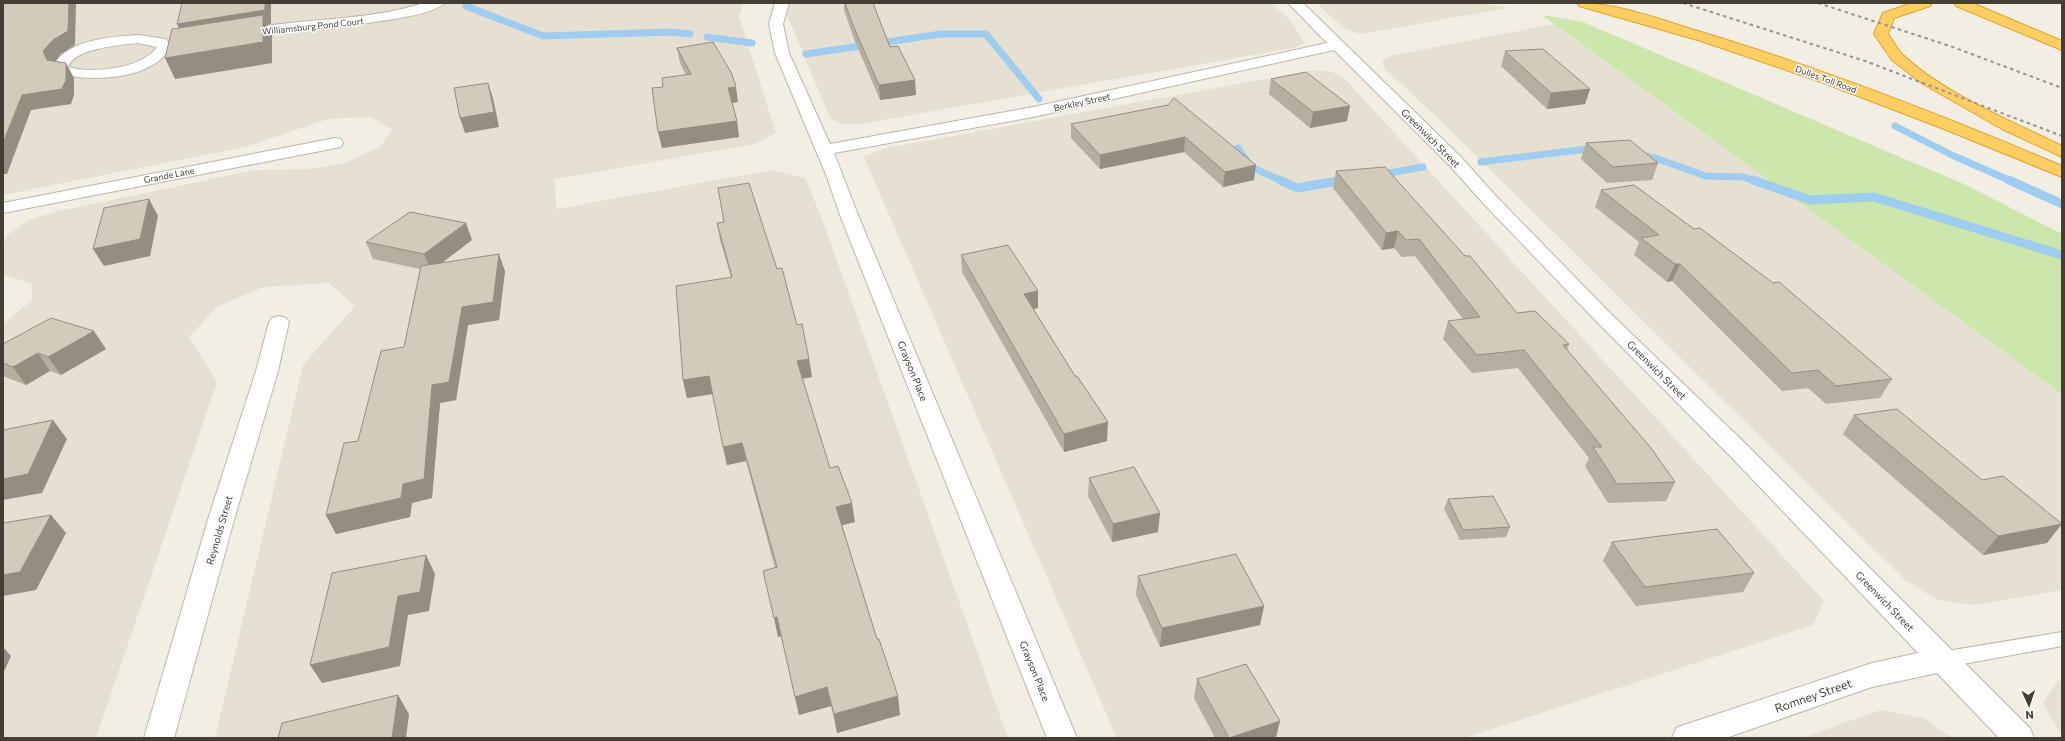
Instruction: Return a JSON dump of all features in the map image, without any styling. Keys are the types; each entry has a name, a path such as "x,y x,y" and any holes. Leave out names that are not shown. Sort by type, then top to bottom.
{"highway":[{"name":"Dulles Toll Road","path":"1584,3 1718,42 1819,76 1996,144 2062,172"},
{"path":"1925,3 1901,8 1885,18 1879,30 1880,36 1890,50 1913,71 1941,90 2062,152"},
{"path":"1961,3 2062,46"}],"street":[{"name":"Williamsburg Pond Court","path":"226,37 289,27 377,19 416,11 437,3"},
{"name":"Grayson Place","path":"782,3 776,24 782,53 825,150 849,215 1062,738"},
{"name":"Greenwich Street","path":"1295,3 1456,162 1489,199 1603,316 1742,454 1941,660 2019,738"},
{"path":"152,39 161,42 164,47 163,51 156,57 144,63 109,73 91,75 69,74 61,70 60,65 65,59 76,52 116,41 152,39"},
{"path":"164,47 211,39"},
{"name":"Berkley Street","path":"825,150 1033,112 1338,45"},
{"name":"Grande Lane","path":"3,208 335,143"},
{"name":"Reynolds Street","path":"159,738 223,514 267,371 279,322"},
{"name":"Romney Street","path":"1687,738 1872,675 1941,660"}],"lane":[{"path":"1941,660 2062,639"}],"shaded area":[{"path":"3,3 744,3 739,16 776,133 755,144 555,179 556,209 772,170 805,178 821,216 1008,738 215,738 303,365 355,306 329,283 263,287 217,307 189,337 217,382 96,738 3,738 3,324 32,300 32,284 3,274 3,248 7,235 29,220 55,212 255,170 311,169 342,164 380,147 392,130 371,117 328,119 245,147 3,195"},
{"path":"787,3 1271,3 1290,20 1305,43 1293,48 860,124 842,124 830,118 785,10"},
{"path":"1316,3 1483,3 1509,8 1360,34 1344,28"},
{"path":"1554,24 2062,394 2062,590 1974,605 1937,600 1904,579 1443,123 1385,69 1382,61 1390,56"},
{"path":"1315,70 1332,72 1343,77 1824,601 1813,625 1464,738 1117,738 864,157 882,149"},
{"path":"2062,680 2062,736 2043,703 2058,681"},
{"path":"1881,710 1923,718 1952,738 1801,738"}],"green space":[{"path":"1542,15 1583,22 1966,185 2062,234 2062,394"}],"building":[{"path":"3,3 69,3 68,31 53,40 43,51 47,60 66,63 66,80 62,89 22,95 3,143"},
{"path":"182,3 265,3 265,10 177,24"},
{"path":"845,3 873,3 890,47 898,46 915,80 879,85"},
{"path":"263,15 263,42 165,58 172,29"},
{"path":"713,42 732,74 736,87 728,88 737,121 658,132 652,88 663,87 662,78 691,74 677,48"},
{"path":"1543,49 1590,89 1551,93 1505,51"},
{"path":"1306,72 1350,106 1313,112 1271,79"},
{"path":"488,83 494,112 460,118 454,88"},
{"path":"1174,98 1256,165 1225,172 1185,137 1100,155 1071,124 1168,105"},
{"path":"1630,140 1658,163 1613,167 1586,143"},
{"path":"1385,167 1465,256 1470,256 1517,313 1535,311 1569,344 1563,345 1651,448 1675,482 1617,484 1593,447 1602,447 1524,350 1477,355 1448,321 1480,317 1419,239 1406,240 1398,231 1386,233 1336,171"},
{"path":"749,183 777,269 782,268 797,325 802,324 809,359 797,361 830,468 838,466 852,503 836,507 877,639 879,639 898,696 834,714 827,687 795,697 777,617 774,618 763,571 777,567 742,443 723,447 709,376 683,380 676,286 732,277 717,223 724,222 718,188"},
{"path":"1634,185 1694,229 1700,228 1773,283 1779,282 1892,379 1836,386 1818,370 1792,373 1680,264 1675,264 1641,238 1659,235 1601,190"},
{"path":"149,199 140,239 93,249 104,208"},
{"path":"410,212 466,223 424,254 366,242"},
{"path":"1008,245 1038,291 1024,294 1075,376 1077,376 1108,422 1064,434 961,255"},
{"path":"499,254 493,302 462,307 449,382 432,385 424,479 403,484 401,498 326,515 344,443 358,441 381,351 404,347 421,266"},
{"path":"51,318 94,331 48,357 38,353 13,367 3,363 3,344"},
{"path":"1897,409 1982,480 2003,476 2062,524 1998,536 1854,415"},
{"path":"53,420 28,474 3,479 3,430"},
{"path":"1134,467 1160,513 1113,524 1089,478"},
{"path":"1493,496 1510,527 1463,530 1448,499"},
{"path":"51,515 20,572 3,575 3,523"},
{"path":"1717,529 1754,573 1645,587 1612,542"},
{"path":"1236,554 1264,606 1162,628 1138,576"},
{"path":"426,555 420,592 398,596 389,647 310,665 332,573"},
{"path":"1246,664 1280,721 1229,738 1197,679"},
{"path":"398,695 392,738 278,738 282,723"}],"waterway":[{"path":"466,6 543,36 671,32 690,34"},
{"path":"806,54 941,34 986,34 1039,99"},
{"path":"707,37 752,43"},
{"path":"1895,126 1954,156 2011,181"},
{"path":"1238,148 1251,167 1282,181"},
{"path":"1481,162 1596,148"},
{"path":"1637,154 1658,159 1706,176 1743,177 1755,181"},
{"path":"1377,175 1423,167"},
{"path":"1280,180 1297,188 1338,181"},
{"path":"1338,181 1344,180"},
{"path":"1338,181 1346,180"},
{"path":"2009,180 2062,204"},
{"path":"1755,181 1810,200 1874,197 2062,255"}],"railway":[{"path":"1683,3 1865,61 2062,136"},
{"path":"1818,3 1950,46 2062,88"}]}
